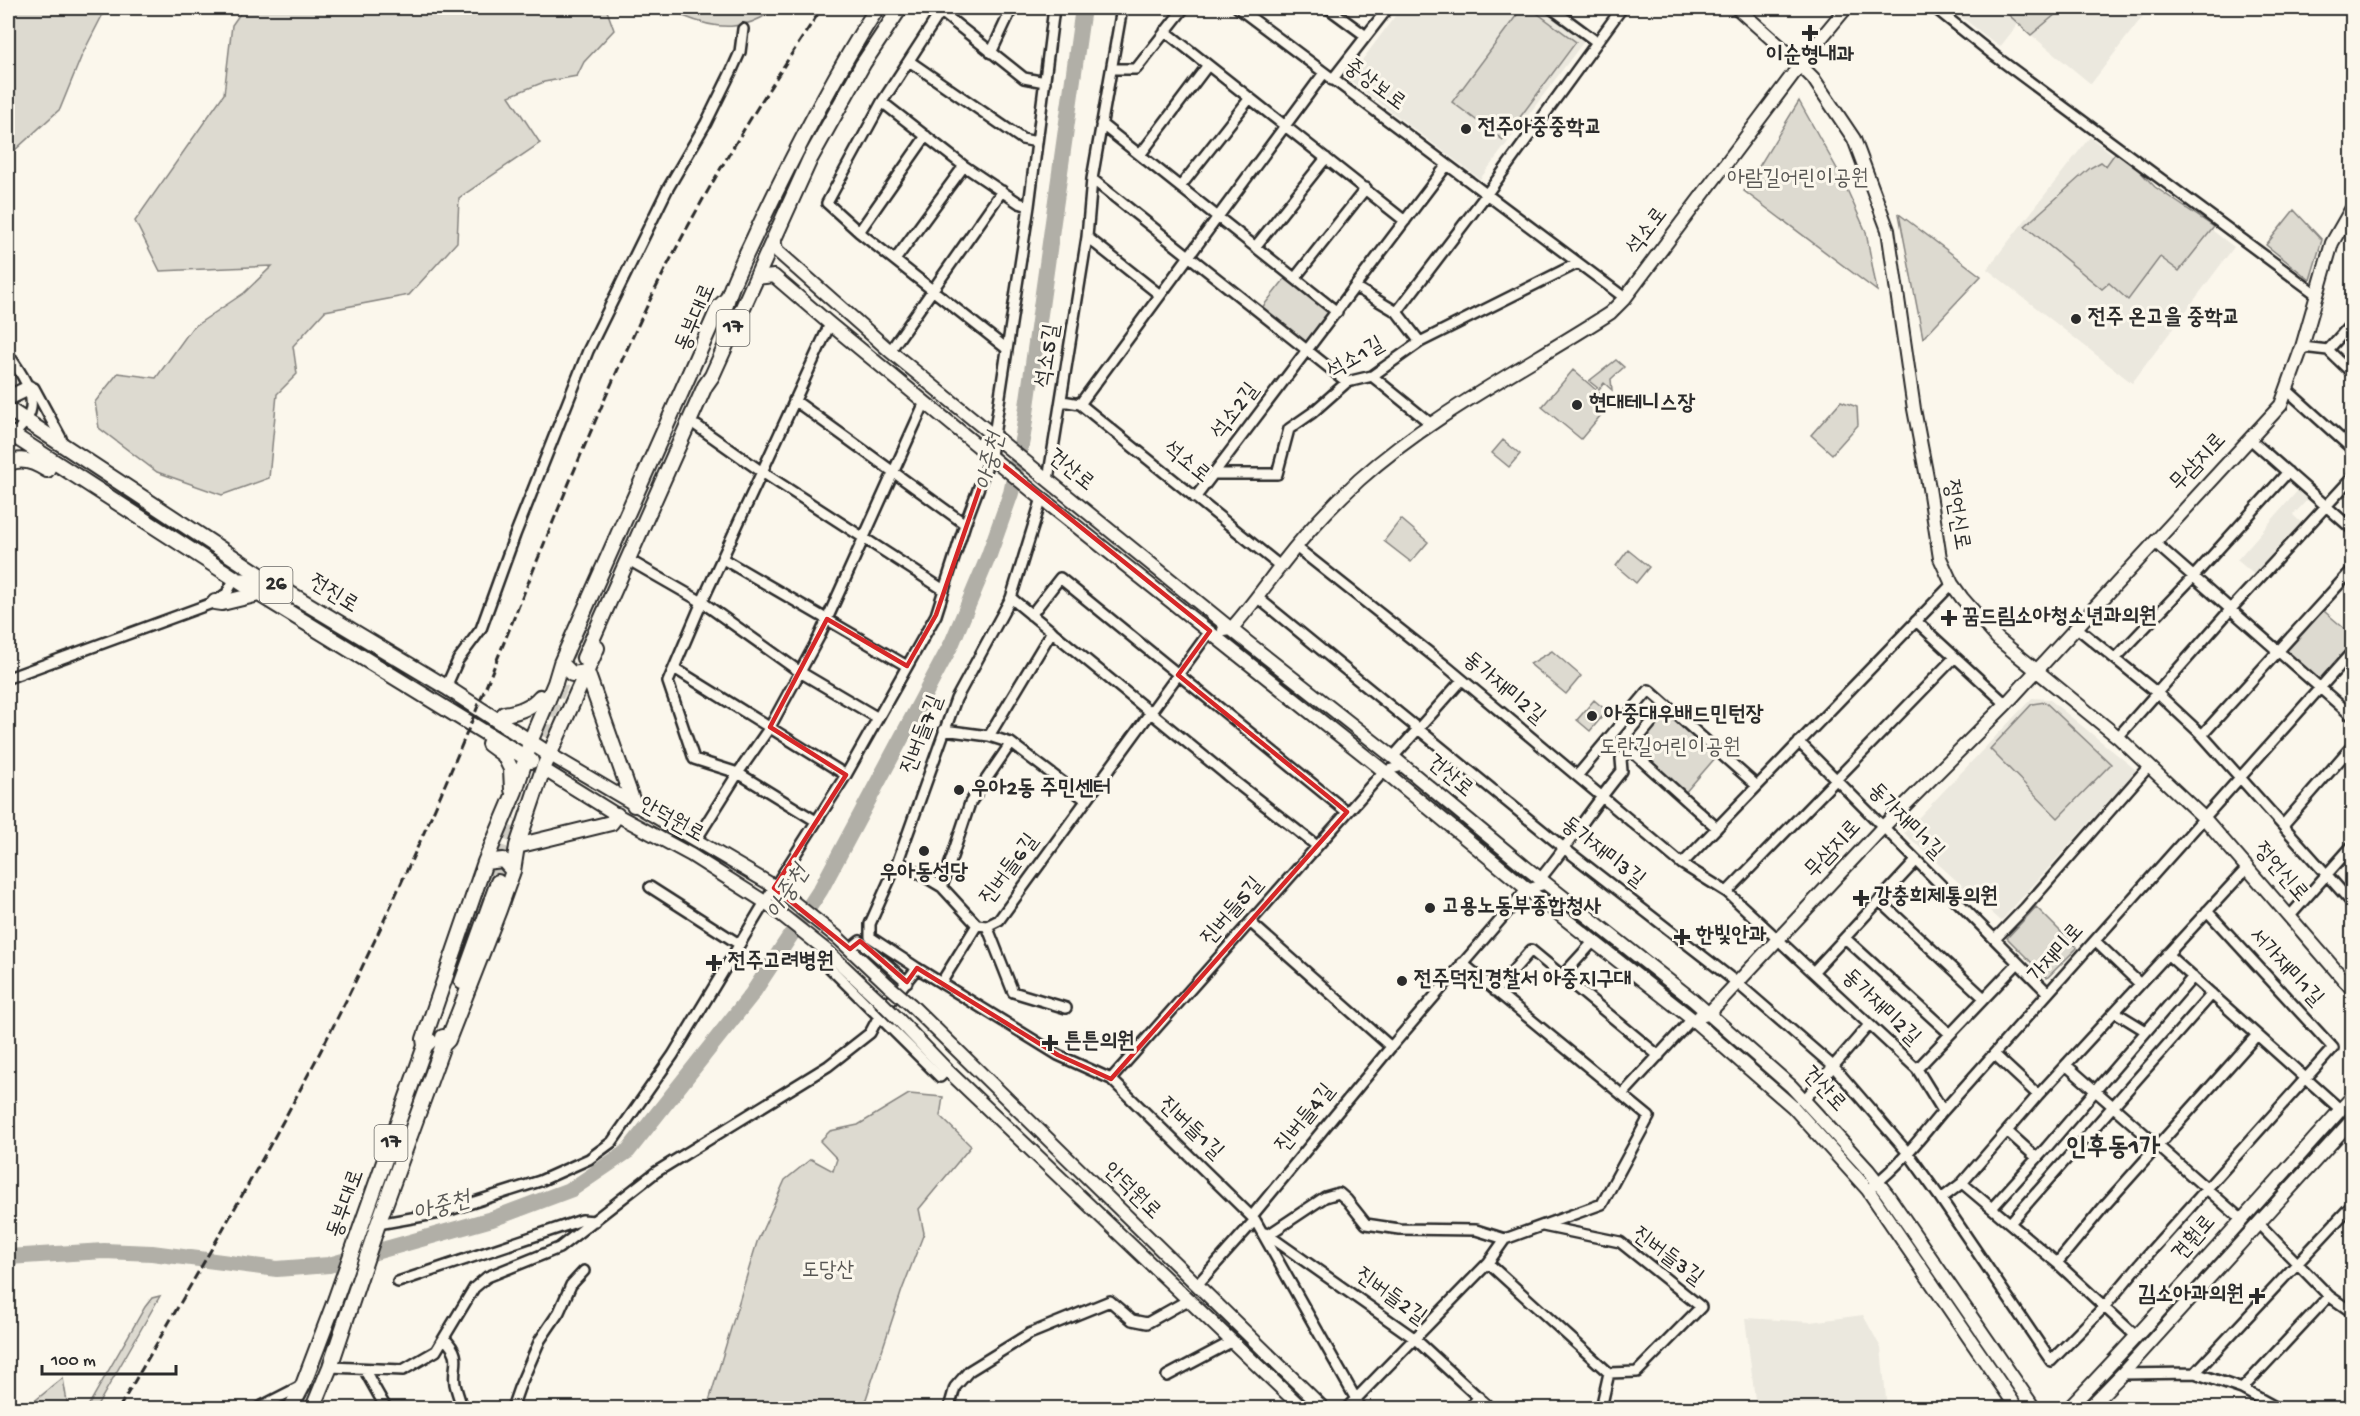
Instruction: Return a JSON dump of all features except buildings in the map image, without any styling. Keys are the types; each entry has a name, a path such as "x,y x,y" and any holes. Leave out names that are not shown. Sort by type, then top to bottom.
{"main road":[{"name":"동부대로","path":"443,1044 448,1040 466,996 513,871 517,846 582,661 727,299 812,119 845,58 877,8"},
{"name":"동부대로","path":"582,661 640,528 810,159 863,64 900,8"},
{"path":"425,1046 424,1039 485,862 515,791 530,742 561,663 714,317 719,307 727,299"},
{"name":"동부대로","path":"582,661 634,563 697,426 712,388 712,376"},
{"path":"8,398 29,388"},
{"name":"전진로","path":"8,409 292,595 446,687 549,754"},
{"name":"전진로","path":"9,437 52,461 259,594 543,769"},
{"path":"8,464 14,460 34,461 47,470 52,461"},
{"path":"215,602 222,603 259,594"},
{"path":"561,663 572,674 579,675 582,661"},
{"path":"582,661 634,805"},
{"path":"500,721 504,714 515,713 533,705 540,697 548,700"},
{"name":"26","path":"492,736 489,745 504,755 511,769 511,790 515,791"},
{"path":"517,846 611,823 617,815"},
{"path":"485,862 503,860 513,871"},
{"name":"동부대로","path":"291,1408 303,1385 333,1306 425,1046 429,1042 493,880 443,1036 443,1044 376,1230 330,1367 313,1408"}],"street":[{"path":"990,53 1012,8"},
{"path":"376,1230 540,1181 589,1159 612,1142 673,1055 765,902 779,891 816,821 846,775 908,666 936,615 964,524 995,458 994,436 1029,206 1054,8"},
{"name":"석소5길","path":"1046,479 1062,401 1087,237 1092,179 1122,8"},
{"path":"1113,69 1136,69 1184,8"},
{"name":"중상보로","path":"1238,8 1625,298"},
{"path":"1328,8 1366,36"},
{"path":"1332,80 1388,8"},
{"path":"1551,8 1597,42"},
{"path":"1396,312 1486,195 1622,8"},
{"name":"정언신로","path":"1737,8 1813,78 1854,139 1888,230 1914,409 1940,558 1952,584 1998,639 2118,737 2204,818 2352,989"},
{"path":"1935,8 1995,56 2316,294"},
{"path":"1007,349 932,292 827,203 882,102 941,9 990,53 1024,78 1045,82"},
{"name":"석소로","path":"1231,629 1322,516 1360,480 1430,423 1610,313 1625,298 1843,9"},
{"path":"446,687 458,660 481,629 515,535 588,351 668,190 706,123 732,70 740,52 743,29"},
{"path":"1165,31 1405,221"},
{"path":"909,61 1022,139 1037,142"},
{"path":"1140,155 1208,65"},
{"path":"1080,404 1324,73"},
{"path":"1180,187 1250,98"},
{"path":"882,102 964,166 1019,203 1029,206"},
{"path":"1101,124 1337,312"},
{"path":"859,232 926,136"},
{"path":"1256,247 1326,158"},
{"name":"석소2길","path":"1195,498 1447,165"},
{"path":"895,260 964,166"},
{"path":"1092,179 1347,382"},
{"path":"1295,278 1366,188"},
{"path":"890,351 1002,191"},
{"name":"무삼지로","path":"1708,1014 1736,982 1780,940 1883,827 2038,670 2281,405 2302,347 2332,243 2352,211"},
{"path":"1087,237 1160,295"},
{"name":"건산로","path":"774,239 776,250 890,351 1708,1014 1791,1086 1873,1186 2034,1408"},
{"name":"석소1길","path":"1213,474 1277,474 1289,429 1312,413 1347,382 1372,376 1420,342 1578,263"},
{"name":"건산로","path":"756,278 774,276 1039,496 1692,1019 1793,1107 1873,1186 2017,1408"},
{"path":"1355,287 1396,312 1420,342"},
{"path":"2328,350 2352,323"},
{"path":"816,821 738,773 694,759 668,682 702,602 830,324"},
{"path":"2302,347 2328,350 2352,373"},
{"path":"8,354 29,388 32,406 26,421 9,437"},
{"path":"1372,376 1430,423"},
{"path":"29,388 34,388 50,413 61,438 58,442"},
{"path":"2288,390 2352,449"},
{"path":"794,400 964,524"},
{"name":"석소로","path":"1062,401 1080,404 1280,566"},
{"path":"696,840 738,773 770,728 800,672 827,619 925,402"},
{"path":"697,426 762,472 944,590"},
{"path":"2250,439 2352,529"},
{"path":"2115,658 2194,576 2288,472"},
{"path":"2118,737 2156,692 2352,478"},
{"name":"진버들7길","path":"917,968 870,937 870,924 898,861 956,699 984,652 1011,598 1039,496"},
{"path":"2154,542 2352,716"},
{"name":"동가재미2길","path":"1296,547 1462,680 1682,864 1728,892 1917,1070 1943,1111"},
{"path":"723,559 908,666"},
{"path":"634,563 702,602 800,672 878,718"},
{"path":"2202,735 2352,570"},
{"path":"8,678 215,602 227,593 235,578 248,578 287,602 292,595"},
{"path":"1031,615 1060,578 1347,812"},
{"path":"1682,864 1952,584"},
{"path":"1011,598 1317,846"},
{"name":"동가재미3길","path":"1258,598 1565,849 1736,982 1834,1067 1908,1153"},
{"path":"1916,621 2006,704"},
{"path":"2076,627 2156,692 2202,735 2352,903"},
{"path":"1210,632 1231,629"},
{"path":"989,736 1052,631"},
{"name":"진버들6길","path":"941,982 982,926 999,920 1210,632"},
{"name":"가재미로","path":"1873,1186 1908,1153 2352,652"},
{"name":"동가재미1길","path":"1728,892 1955,657"},
{"path":"674,668 846,775"},
{"path":"1384,771 1398,762 1419,730 1462,680"},
{"path":"1577,776 1649,690 1757,786"},
{"path":"1527,889 1543,881 1601,796 1622,771 1621,759 1628,748 1666,705"},
{"path":"944,730 989,736 1011,743 1086,800"},
{"name":"동가재미1길","path":"1799,742 2048,993"},
{"name":"진버들6길","path":"942,887 970,803 1011,743"},
{"path":"2283,825 2352,746"},
{"path":"1628,748 1717,828"},
{"name":"안덕원로","path":"549,754 779,891 837,937 911,1005 1323,1408"},
{"path":"1995,939 2149,766"},
{"name":"안덕원로","path":"543,769 617,815 673,844 765,902 830,953 947,1070 1302,1408"},
{"name":"진버들5길","path":"1111,1079 1384,771"},
{"path":"2289,917 2352,846"},
{"path":"898,861 942,887 982,926 1013,992 1066,1008"},
{"path":"1814,971 1916,861"},
{"path":"1908,1153 1941,1199 1962,1183 2038,1095 2247,867"},
{"path":"650,887 739,944"},
{"name":"진버들4길","path":"1197,1285 1255,1221 1391,1047 1527,889"},
{"path":"1880,901 1984,998"},
{"name":"서가재미1길","path":"1941,1199 2051,1361 2104,1307 2150,1252 2333,1048 2207,911"},
{"path":"1251,922 1391,1047"},
{"name":"동가재미2길","path":"1845,938 1950,1034"},
{"path":"850,949 860,941 907,982"},
{"path":"1562,976 1594,941"},
{"path":"2095,941 2140,984"},
{"path":"1495,991 1532,950 1659,1056"},
{"path":"830,953 829,968 940,1077 947,1070"},
{"path":"2167,954 2341,1110"},
{"path":"1268,1235 1325,1197 1339,1193 1366,1224 1399,1229 1476,1230 1504,1239 1602,1204 1648,1117 1462,963"},
{"path":"1917,1070 2018,963"},
{"path":"330,1367 403,1370 436,1351 474,1288 487,1277 559,1248 656,1172 828,1066 870,1033 879,1016 917,968"},
{"name":"진버들1길","path":"917,968 1058,1055 1111,1079 1255,1221 1361,1408"},
{"path":"1992,1208 2193,977"},
{"path":"2010,1223 2212,994"},
{"path":"2115,1012 2146,1031"},
{"path":"1622,1095 1692,1019 1708,1014"},
{"path":"1804,1100 1869,1025"},
{"path":"2057,1263 2105,1205 2257,1035"},
{"path":"1994,1054 2038,1095"},
{"path":"2066,1065 2241,1219"},
{"name":"견훤로","path":"2069,1408 2137,1337 2352,1097"},
{"name":"견훤로","path":"2089,1408 2352,1120"},
{"path":"2007,1131 2037,1158"},
{"path":"1962,1183 2057,1263 2137,1337"},
{"path":"2195,1373 2351,1210"},
{"path":"398,1282 582,1220 595,1221"},
{"name":"진버들2길","path":"1255,1221 1268,1235 1414,1338 1490,1408"},
{"path":"2259,1224 2329,1296 2352,1312"},
{"name":"진버들3길","path":"1543,1226 1620,1242 1701,1307 1637,1372 1609,1373"},
{"path":"1347,1408 1488,1263 1504,1239"},
{"path":"1488,1263 1609,1373 1600,1408"},
{"path":"512,1408 540,1340 559,1312 571,1285 584,1271"},
{"path":"2242,1389 2329,1296"},
{"path":"949,1408 955,1387 969,1371 1029,1334 1110,1300 1132,1320 1147,1323 1190,1299"},
{"path":"444,1338 456,1358 455,1380 462,1408"},
{"path":"1167,1376 1233,1341"},
{"path":"364,1369 386,1408"},
{"path":"2122,1374 2195,1373 2242,1389 2277,1408"},
{"path":"258,1408 303,1385"},
{"path":"1469,1408 1479,1398"}],"highlighted area":[{"path":"991,455 1210,631 1178,675 1347,812 1111,1079 1058,1055 917,968 907,982 860,941 850,949 774,888 846,775 770,727 827,619 907,666 936,615"}],"shaded area":[{"name":"전주아중중학교","path":"1401,8 1542,8 1585,40 1480,179 1348,79"},
{"path":"1950,8 2149,8 2091,84 2018,24 2000,47"},
{"path":"2090,137 2234,247 2132,383 1987,269"},
{"path":"2299,489 2309,498 2293,515 2305,526 2257,577 2237,560"},
{"path":"2032,698 2049,699 2136,770 2001,921 1904,833"},
{"path":"1863,1315 1881,1348 1887,1408 1756,1408 1745,1318 1810,1322"}],"green space":[{"path":"8,8 106,8 82,55 60,109 15,150 8,146"},
{"path":"244,8 606,8 614,30 584,62 577,76 544,82 509,96 540,143 459,198 457,242 409,295 325,311 293,346 297,374 277,394 269,478 222,495 157,472 99,428 95,402 118,373 156,378 192,328 244,293 272,266 160,271 135,221 224,94 232,25"},
{"path":"682,8 776,8 765,16 742,25 719,26 683,16"},
{"path":"1522,8 1530,8 1576,42 1503,140 1452,102"},
{"path":"2001,8 2063,8 2031,35"},
{"name":"아람길어린이공원","path":"1799,101 1841,176 1866,232 1877,291 1744,191"},
{"path":"2118,149 2155,187 2214,227 2179,271 2160,257 2128,300 2109,283 2102,289 2025,226 2090,168 2101,162 2106,166"},
{"path":"2294,210 2322,240 2310,280 2266,245"},
{"path":"1899,214 1981,276 1923,338"},
{"path":"1287,276 1334,313 1306,347 1261,309"},
{"path":"1616,360 1624,367 1611,379 1612,390 1604,383 1599,389 1589,381"},
{"name":"현대테니스장","path":"1573,370 1611,403 1581,439 1542,407"},
{"path":"1841,401 1857,407 1858,425 1832,454 1811,435"},
{"path":"1503,440 1520,454 1509,467 1492,453"},
{"path":"1401,519 1428,542 1411,562 1384,541"},
{"path":"1628,550 1649,567 1636,583 1616,566"},
{"path":"2318,606 2352,635 2352,652 2321,688 2278,649"},
{"path":"1552,651 1581,676 1566,694 1530,664"},
{"name":"아중대우배드민턴장","path":"1594,700 1607,711 1590,731 1577,720"},
{"path":"2045,702 2111,764 2058,818 1990,749 2032,704"},
{"name":"도란길어린이공원","path":"1664,711 1716,757 1684,794 1632,748"},
{"path":"2036,907 2077,948 2047,978 2007,938"},
{"name":"도당산","path":"909,1094 943,1097 940,1116 971,1146 919,1209 924,1233 902,1290 863,1408 707,1408 757,1242 785,1180 811,1159 833,1171 837,1159 820,1141 830,1131 858,1125"},
{"path":"160,1296 96,1408 87,1408 145,1307 152,1298"},
{"path":"63,1378 68,1408 26,1408"}],"waterway":[{"name":"아중천","path":"8,1257 104,1251 152,1253 277,1269 329,1265 492,1219 572,1189 628,1151 752,994 821,889 952,643 989,555 1011,493 1023,435 1083,8"}],"tunnel":[{"path":"533,755 574,653"},
{"path":"489,878 510,817"},
{"path":"498,882 515,833"}],"railway":[{"path":"119,1408 280,1127 364,963 450,773 583,449 660,280 725,161 822,8"}],"place":[{"name":"이순형내과","path":"1810,33"},
{"name":"전주아중중학교","path":"1466,129"},
{"name":"전주 온고을 중학교","path":"2076,319"},
{"name":"현대테니스장","path":"1577,405"},
{"name":"꿈드림소아청소년과의원","path":"1949,618"},
{"name":"아중대우배드민턴장","path":"1592,716"},
{"name":"우아2동 주민센터","path":"959,790"},
{"name":"우아동성당","path":"924,851"},
{"name":"강충희제통의원","path":"1861,898"},
{"name":"고용노동부종합청사","path":"1430,908"},
{"name":"한빛안과","path":"1682,937"},
{"name":"전주고려병원","path":"714,963"},
{"name":"전주덕진경찰서 아중지구대","path":"1402,981"},
{"name":"튼튼의원","path":"1050,1043"},
{"name":"김소아과의원","path":"2257,1296"}],"district":[{"name":"인후동1가","path":"2113,1149"}]}
